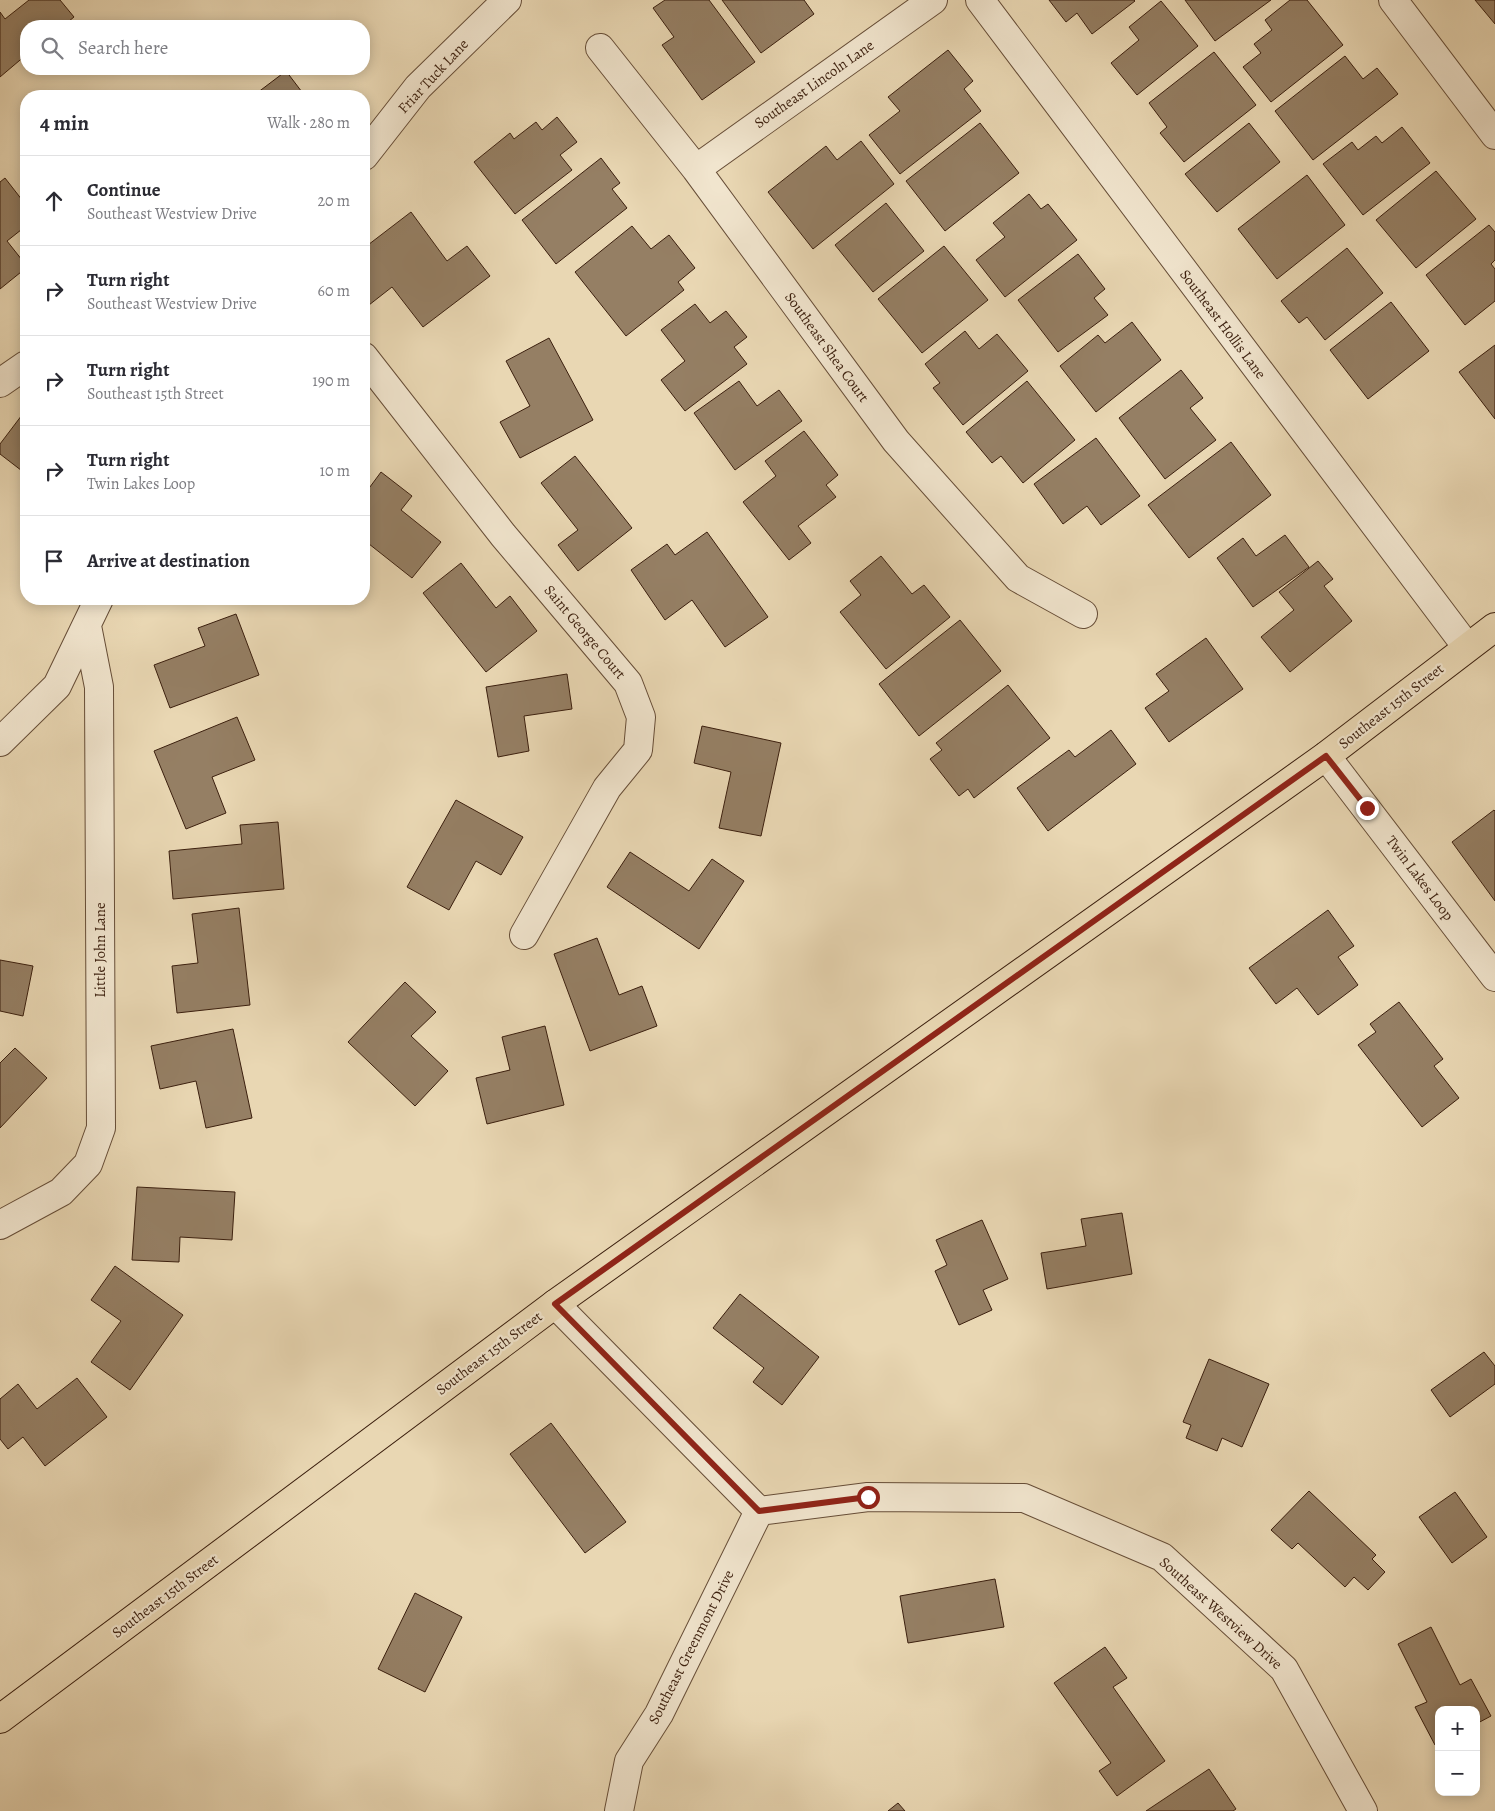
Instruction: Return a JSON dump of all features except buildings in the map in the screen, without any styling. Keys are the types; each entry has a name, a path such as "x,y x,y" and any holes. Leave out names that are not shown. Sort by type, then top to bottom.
{"main road":[{"name":"Southeast 15th Street","path":"0,1719 555,1304 1326,756 1495,627"}],"street":[{"name":"Friar Tuck Lane","path":"370,148 418,87 507,0"},
{"name":"Southeast Lincoln Lane","path":"696,169 933,0"},
{"name":"Southeast Hollis Lane","path":"980,0 1467,647"},
{"path":"1394,0 1495,135"},
{"name":"Southeast Shea Court","path":"600,48 696,169 896,441 1018,578 1083,614"},
{"name":"Saint George Court","path":"370,364 503,535 628,683 642,717 638,750 607,788 524,936"},
{"path":"0,383 20,369"},
{"path":"0,742 57,686 96,605"},
{"name":"Little John Lane","path":"0,1225 61,1192 88,1164 101,1128 98,687 87,626"},
{"name":"Twin Lakes Loop","path":"1326,756 1495,977"},
{"path":"555,1304 759,1511"},
{"name":"Southeast Westview Drive","path":"759,1511 868,1497 1024,1498 1162,1557 1284,1669 1363,1811"},
{"name":"Southeast Greenmont Drive","path":"619,1811 629,1761 660,1714 759,1511"}],"route":[{"path":"868,1497 759,1511 555,1304 1326,756 1367,808"}]}
